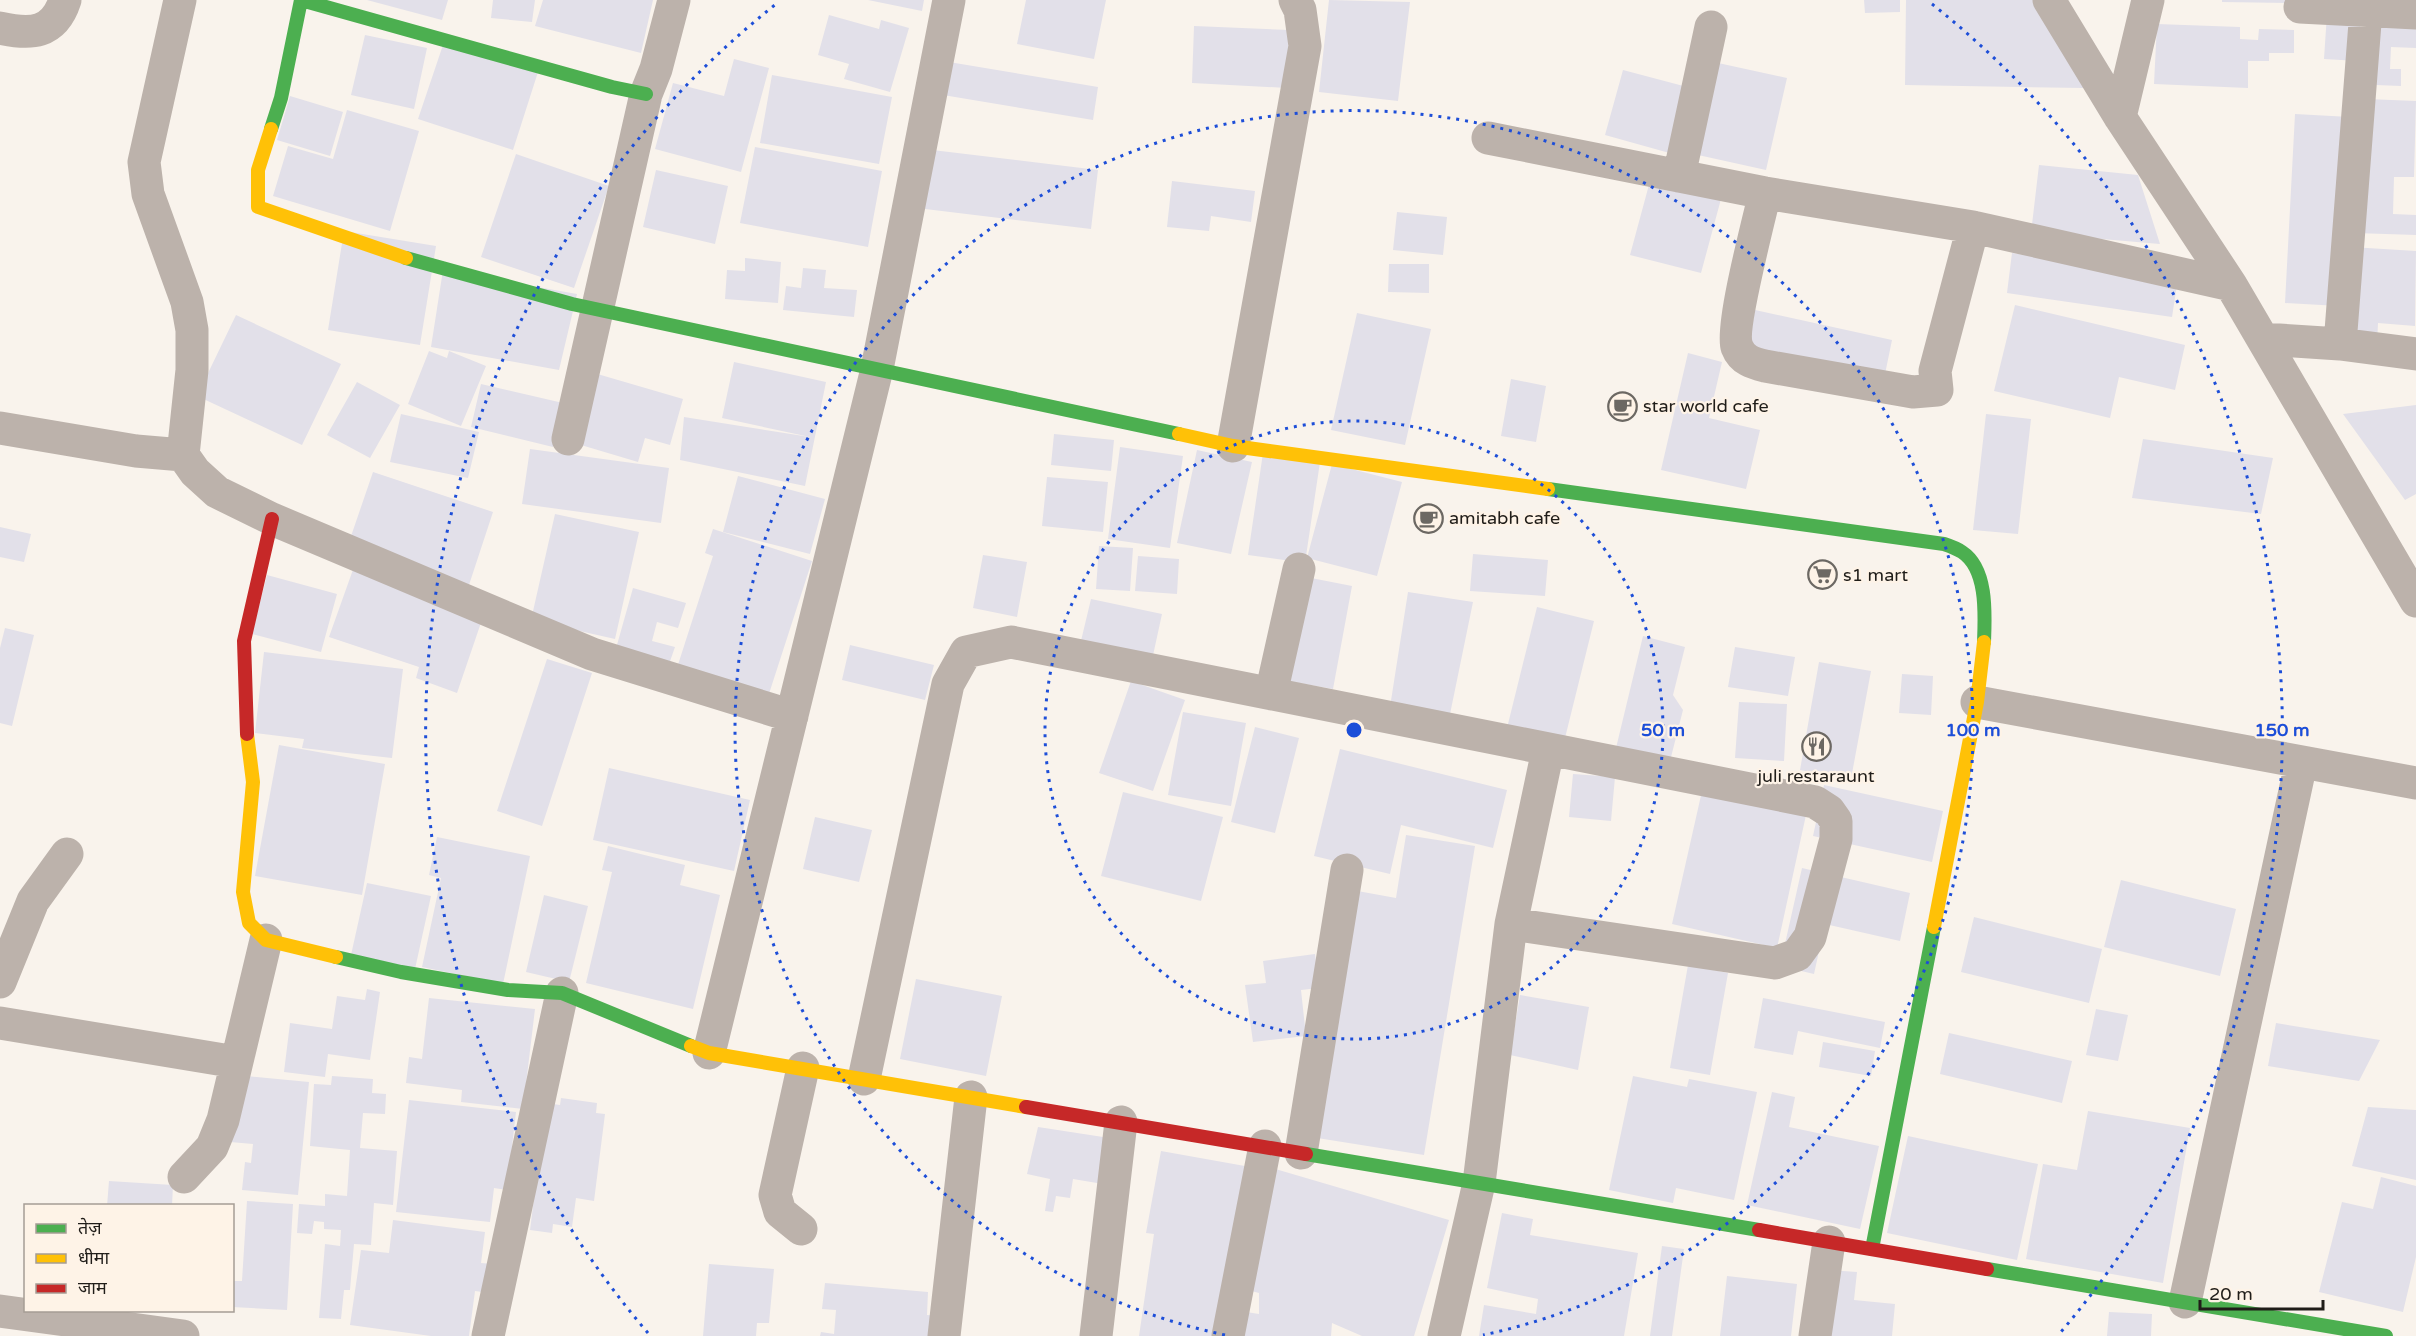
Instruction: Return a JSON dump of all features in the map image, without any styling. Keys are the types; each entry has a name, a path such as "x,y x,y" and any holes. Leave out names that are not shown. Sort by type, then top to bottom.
{"street":[{"path":"0,28 17,32 37,31 54,22 65,0"},
{"path":"180,0 144,162 148,194 187,302 192,330 192,370 183,455 195,472 217,492 272,519 592,654 792,716"},
{"path":"646,94 612,87 300,0 281,98 258,170 258,207 435,268 597,310 1233,446 1944,544 1964,552 1981,581 1984,621 1977,702 1872,1249"},
{"path":"568,439 646,94 656,69 674,0"},
{"path":"709,1053 877,369 949,0"},
{"path":"1233,446 1305,46 1300,10 1295,0"},
{"path":"2049,0 2120,117 2231,285 2416,601"},
{"path":"2120,117 2148,0"},
{"path":"2301,7 2416,13"},
{"path":"2340,344 2366,10"},
{"path":"1680,176 1711,27"},
{"path":"1488,138 1765,193 1972,227 2231,285"},
{"path":"1765,193 1737,322 1736,346 1745,360 1765,366 1913,393 1937,390 1935,370 1972,227"},
{"path":"2263,339 2340,344 2416,354"},
{"path":"0,428 136,452 183,455"},
{"path":"272,519 244,641 244,715 253,782 243,892 249,923 266,940 401,972 508,990 562,993 709,1053 2386,1336"},
{"path":"1271,694 1299,569"},
{"path":"864,1078 948,684 966,652 1011,642 1815,802 1829,811 1836,821 1836,839 1810,937 1797,955 1775,963 1512,924"},
{"path":"1977,702 2416,783"},
{"path":"1444,1336 1479,1183 1512,924 1548,750"},
{"path":"2185,1302 2301,763"},
{"path":"0,982 11,931 67,854"},
{"path":"1301,1153 1347,870"},
{"path":"184,1177 212,1147 223,1120 266,940"},
{"path":"488,1336 562,993"},
{"path":"0,1023 236,1062"},
{"path":"801,1229 780,1212 775,1195 803,1068"},
{"path":"944,1336 971,1097"},
{"path":"1096,1336 1121,1122"},
{"path":"1228,1336 1265,1146"},
{"path":"1815,1336 1829,1242"},
{"path":"0,1311 183,1336"}],"building":[{"path":"367,0 448,0 442,20"},
{"path":"493,0 535,0 532,22 491,18"},
{"path":"543,0 653,0 641,53 535,26"},
{"path":"868,0 924,0 922,11"},
{"path":"1026,0 1106,0 1094,59 1017,44"},
{"path":"1329,0 1410,2 1398,101 1319,92"},
{"path":"1864,0 1900,0 1900,12 1865,13"},
{"path":"1906,0 2036,0 2084,88 1905,85"},
{"path":"2222,0 2294,0 2294,3 2222,2"},
{"path":"2327,14 2361,16 2358,61 2324,59"},
{"path":"829,15 879,29 881,20 909,28 890,92 844,79 849,64 818,55"},
{"path":"2379,17 2416,18 2416,48 2391,47 2390,69 2401,69 2401,86 2376,85"},
{"path":"2157,24 2240,27 2240,39 2258,40 2259,29 2294,30 2294,53 2269,53 2269,61 2248,61 2248,88 2154,84"},
{"path":"1194,26 1289,30 1287,88 1192,83"},
{"path":"365,35 427,48 414,109 351,95"},
{"path":"444,42 538,72 513,150 418,119"},
{"path":"734,59 769,68 741,172 655,149 673,83 724,96"},
{"path":"943,61 1098,87 1093,120 937,94"},
{"path":"1709,61 1787,78 1766,170 1689,153"},
{"path":"1623,70 1691,88 1673,154 1605,135"},
{"path":"772,75 892,97 879,164 760,143"},
{"path":"290,96 343,112 330,156 277,140"},
{"path":"2367,99 2416,101 2414,177 2394,177 2393,214 2416,215 2416,235 2355,233"},
{"path":"347,110 419,131 390,231 273,196 288,146 333,159"},
{"path":"2295,114 2350,117 2339,306 2285,303"},
{"path":"755,147 882,171 868,247 740,223"},
{"path":"924,149 1098,170 1091,229 917,208"},
{"path":"516,154 609,186 574,288 481,257"},
{"path":"2039,165 2138,175 2160,244 2031,233"},
{"path":"656,170 728,186 715,244 643,227"},
{"path":"1172,181 1255,191 1251,222 1211,216 1209,231 1167,227"},
{"path":"1650,181 1721,199 1701,273 1630,255"},
{"path":"1397,212 1447,217 1443,255 1393,250"},
{"path":"344,231 436,246 420,345 328,330"},
{"path":"2351,247 2416,251 2415,326 2378,323 2377,344 2345,342"},
{"path":"2012,253 2178,278 2172,317 2007,293"},
{"path":"745,258 781,262 778,303 725,299 727,270 745,271"},
{"path":"1389,264 1429,264 1429,293 1388,292"},
{"path":"803,268 826,270 824,288 857,290 854,317 783,310 786,286 801,288"},
{"path":"443,270 577,294 559,370 431,347"},
{"path":"2015,305 2185,345 2175,390 2119,377 2110,418 1994,391"},
{"path":"1755,310 1892,340 1884,379 1746,349"},
{"path":"1357,313 1431,329 1405,445 1331,430"},
{"path":"236,315 341,364 302,445 197,396"},
{"path":"429,351 447,358 449,351 486,366 461,426 408,404"},
{"path":"1688,353 1722,362 1709,418 1760,430 1746,489 1661,470"},
{"path":"734,362 826,382 805,486 680,460 684,417 810,437 722,418"},
{"path":"594,373 683,399 670,445 645,438 638,462 581,445"},
{"path":"1511,379 1546,386 1536,442 1501,436"},
{"path":"357,382 400,405 370,458 327,435"},
{"path":"481,384 563,403 553,447 471,427"},
{"path":"2416,405 2416,494 2405,500 2343,414"},
{"path":"401,414 479,432 468,478 390,462"},
{"path":"1986,414 2031,419 2018,534 1973,530"},
{"path":"1054,434 1114,440 1111,471 1051,465"},
{"path":"2143,439 2273,458 2261,514 2132,498"},
{"path":"1120,447 1183,456 1170,548 1108,539"},
{"path":"530,449 669,468 661,523 522,504"},
{"path":"1197,450 1252,462 1231,554 1177,543"},
{"path":"1263,453 1320,462 1305,563 1248,555"},
{"path":"1332,464 1402,482 1377,576 1307,558"},
{"path":"373,472 493,512 467,591 348,545"},
{"path":"738,476 825,499 810,554 723,532"},
{"path":"1047,477 1108,482 1103,532 1042,526"},
{"path":"555,514 639,532 615,639 531,620"},
{"path":"0,527 31,534 24,562 0,557"},
{"path":"713,529 812,561 766,703 675,674 713,556 705,553"},
{"path":"1099,546 1133,548 1130,591 1096,589"},
{"path":"1473,554 1548,560 1545,596 1470,591"},
{"path":"983,555 1027,562 1017,617 973,608"},
{"path":"1138,556 1179,559 1177,594 1135,591"},
{"path":"355,564 486,608 457,693 416,678 419,667 329,637"},
{"path":"267,575 337,594 321,652 252,634"},
{"path":"1301,576 1352,586 1333,689 1282,680"},
{"path":"633,588 686,603 678,628 657,622 652,641 675,647 668,667 615,652"},
{"path":"1408,592 1473,602 1449,719 1390,707"},
{"path":"1091,599 1162,614 1152,660 1080,645"},
{"path":"1537,607 1594,621 1564,742 1507,728"},
{"path":"5,628 34,635 12,726 0,723 0,648"},
{"path":"1643,636 1685,647 1673,695 1683,710 1670,761 1616,748"},
{"path":"850,645 934,665 925,700 842,680"},
{"path":"1735,647 1795,657 1788,696 1728,687"},
{"path":"264,652 403,669 392,758 302,748 304,739 255,733"},
{"path":"547,659 592,673 542,826 497,811"},
{"path":"1819,662 1871,671 1851,779 1800,770"},
{"path":"1902,674 1933,676 1931,715 1899,713"},
{"path":"1131,681 1185,700 1153,791 1099,773"},
{"path":"1739,702 1787,704 1784,761 1735,758"},
{"path":"1183,712 1246,723 1231,806 1168,795"},
{"path":"1255,727 1299,738 1275,833 1231,822"},
{"path":"279,745 385,764 362,895 255,876"},
{"path":"1340,749 1507,790 1493,848 1401,825 1390,874 1314,856"},
{"path":"609,768 750,800 734,871 593,840"},
{"path":"1573,774 1615,777 1611,821 1569,817"},
{"path":"1824,785 1943,811 1932,862 1813,836"},
{"path":"1702,791 1806,815 1777,948 1672,924"},
{"path":"1123,792 1223,817 1201,901 1101,876"},
{"path":"815,817 872,830 859,882 803,869"},
{"path":"1406,835 1475,846 1424,1155 1311,1137 1352,890 1396,898"},
{"path":"437,837 530,856 503,984 422,967 441,878 429,875"},
{"path":"608,846 685,865 680,885 720,895 693,1009 586,983 612,872 602,870"},
{"path":"1802,868 1910,893 1900,941 1825,924 1814,974 1780,966"},
{"path":"2121,880 2236,909 2220,976 2104,947"},
{"path":"367,883 431,896 415,969 351,955"},
{"path":"544,895 588,906 569,982 526,972"},
{"path":"1974,917 2102,949 2089,1003 1961,972"},
{"path":"1315,954 1319,988 1301,990 1306,1036 1253,1042 1245,985 1266,983 1263,961"},
{"path":"1688,965 1728,973 1710,1075 1670,1068"},
{"path":"916,979 1002,996 986,1076 900,1059"},
{"path":"367,989 380,992 370,1060 328,1054 325,1077 284,1072 290,1023 332,1029 337,996 365,1000"},
{"path":"1520,995 1589,1007 1578,1070 1510,1055"},
{"path":"429,998 535,1009 523,1109 461,1102 462,1090 406,1083 409,1057 422,1059"},
{"path":"1763,998 1885,1022 1880,1048 1798,1031 1793,1055 1754,1048"},
{"path":"2096,1009 2128,1015 2118,1061 2086,1055"},
{"path":"2276,1023 2380,1040 2359,1081 2268,1066"},
{"path":"1949,1033 2072,1061 2062,1103 1940,1074"},
{"path":"1823,1042 1875,1051 1871,1076 1819,1067"},
{"path":"236,1075 309,1082 298,1195 242,1190 245,1162 251,1163 253,1144 230,1142"},
{"path":"332,1076 373,1079 372,1093 386,1094 385,1114 363,1113 360,1148 397,1151 393,1205 374,1203 371,1245 354,1244 350,1290 344,1290 341,1319 319,1318 325,1244 340,1246 341,1230 324,1229 324,1222 314,1221 312,1234 297,1233 299,1204 325,1206 325,1194 347,1196 350,1150 310,1146 314,1084 331,1085"},
{"path":"1633,1076 1687,1087 1689,1079 1757,1092 1734,1200 1676,1188 1673,1203 1609,1190"},
{"path":"1772,1092 1795,1097 1789,1127 1879,1146 1860,1229 1747,1205"},
{"path":"561,1098 597,1103 596,1113 605,1114 594,1201 576,1198 572,1227 553,1224 552,1233 530,1230 546,1103 560,1105"},
{"path":"409,1100 516,1112 507,1190 494,1188 490,1222 396,1212"},
{"path":"2368,1107 2416,1110 2416,1180 2352,1166"},
{"path":"2088,1111 2190,1128 2163,1283 2026,1259 2043,1164 2077,1170"},
{"path":"1038,1127 1129,1141 1121,1187 1073,1179 1070,1198 1056,1196 1053,1212 1045,1211 1050,1179 1027,1174"},
{"path":"1908,1136 2038,1164 2017,1260 1887,1233"},
{"path":"1161,1151 1256,1168 1212,1336 1139,1336 1154,1234 1146,1233"},
{"path":"1272,1168 1449,1220 1414,1336 1362,1336 1332,1323 1331,1336 1236,1336 1240,1311 1259,1314 1259,1293 1240,1288"},
{"path":"2381,1177 2416,1186 2416,1257 2403,1312 2319,1292 2342,1202 2373,1209"},
{"path":"109,1181 173,1185 172,1204 107,1204"},
{"path":"247,1201 293,1204 287,1310 234,1307 234,1281 242,1281"},
{"path":"1502,1213 1533,1219 1530,1235 1638,1253 1624,1336 1479,1336 1484,1305 1536,1314 1538,1299 1487,1288"},
{"path":"393,1220 485,1232 481,1263 493,1264 490,1293 475,1291 469,1336 431,1336 350,1325 361,1250 389,1253"},
{"path":"1662,1246 1684,1249 1672,1336 1650,1336"},
{"path":"709,1264 774,1269 769,1323 757,1323 756,1336 703,1336"},
{"path":"1829,1270 1857,1272 1854,1300 1895,1304 1892,1336 1822,1336"},
{"path":"1727,1276 1797,1284 1791,1336 1720,1336"},
{"path":"825,1283 928,1292 927,1315 943,1316 942,1336 820,1336 821,1332 834,1334 836,1310 822,1309"},
{"path":"2109,1312 2152,1314 2151,1336 2107,1336"}],"traffic: fast":[{"path":"271,129 281,98 301,0 612,87 646,94"},
{"path":"406,258 572,304 1179,434"},
{"path":"1548,489 1944,544 1962,552 1977,569 1983,593 1984,642"},
{"path":"1872,1249 1934,927"},
{"path":"336,957 401,972 508,990 562,993 691,1046"},
{"path":"1306,1154 1759,1230"},
{"path":"1987,1269 2386,1336"}],"traffic: slow":[{"path":"271,129 258,170 258,207 406,258"},
{"path":"1179,434 1233,446 1548,489"},
{"path":"1934,927 1977,702 1984,642"},
{"path":"247,734 253,782 243,892 249,923 266,940 336,957"},
{"path":"691,1046 709,1053 1026,1107"}],"traffic: jam":[{"path":"247,734 244,641 272,519"},
{"path":"1026,1107 1306,1154"},
{"path":"1759,1230 1987,1269"}],"place":[{"name":"star world cafe","path":"1622,406"},
{"name":"amitabh cafe","path":"1428,518"},
{"name":"s1 mart","path":"1822,575"},
{"name":"juli restaraunt","path":"1816,747"}]}
